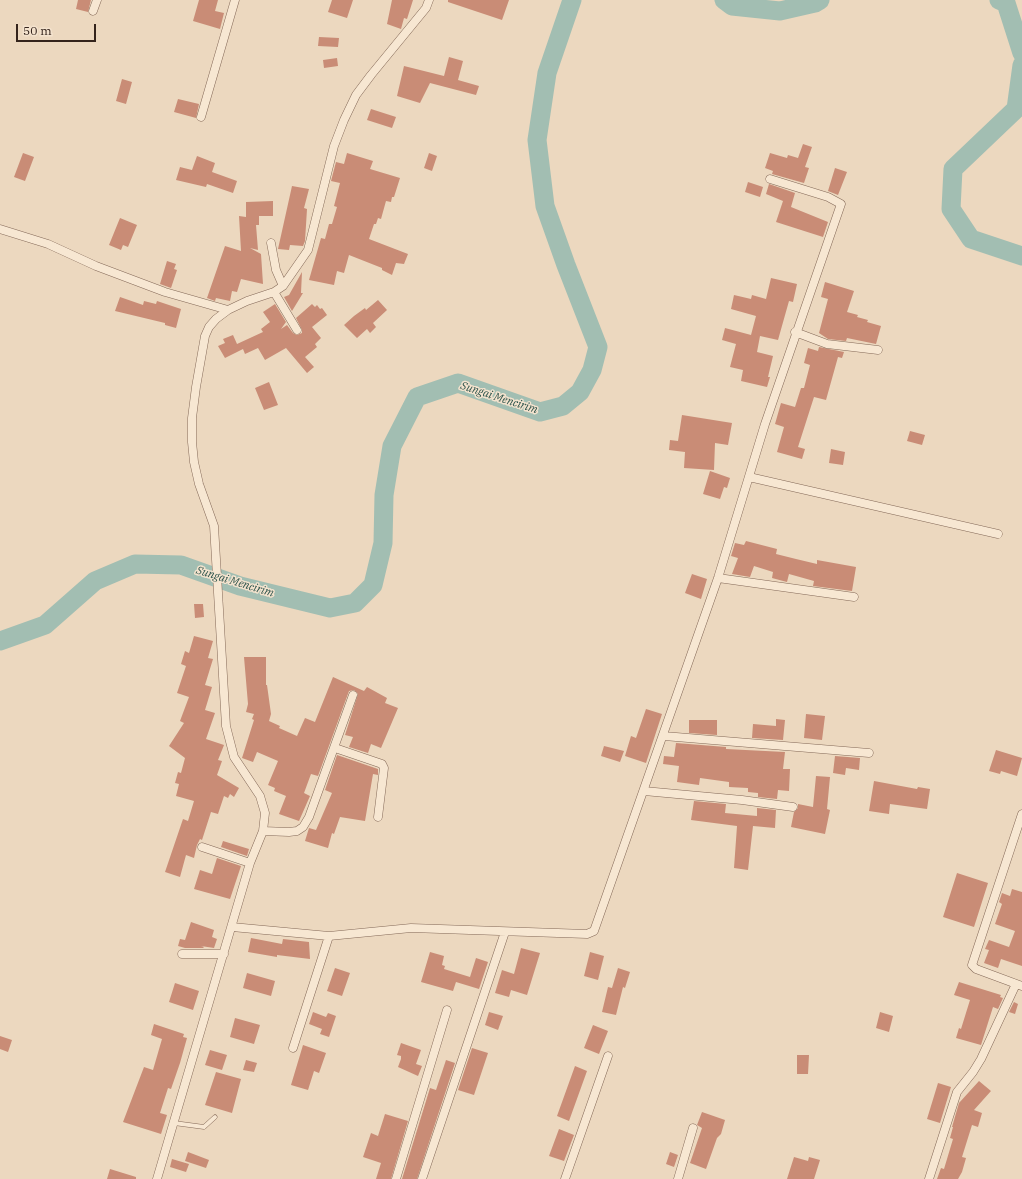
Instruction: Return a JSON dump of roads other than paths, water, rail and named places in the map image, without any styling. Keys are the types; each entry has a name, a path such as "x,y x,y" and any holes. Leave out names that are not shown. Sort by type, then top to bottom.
{"street":[{"path":"93,10 97,0"},
{"path":"202,117 235,0"},
{"path":"157,1179 250,863 263,831 265,813 263,802 234,757 229,741 218,611 214,526 194,462 192,418 205,336 216,319 228,310 247,301 274,292 283,286 308,250 334,146 356,95 398,40 426,8 429,0"},
{"path":"232,927 329,936 412,928 587,934 594,931 664,736 718,578 795,332 841,204 828,197 770,179"},
{"path":"0,229 48,244 96,266 165,292 228,310"},
{"path":"271,243 276,270 283,286"},
{"path":"274,292 297,330"},
{"path":"795,332 827,344 878,350"},
{"path":"749,477 998,534"},
{"path":"718,578 854,597"},
{"path":"263,831 290,832 297,831 303,827 309,817 353,695"},
{"path":"664,736 869,753"},
{"path":"335,748 382,764 384,768 378,817"},
{"path":"644,791 742,800 793,807"},
{"path":"929,1179 957,1092 981,1059 1019,985 976,970 972,964 1022,814"},
{"path":"202,847 250,863"},
{"path":"422,1179 505,932"},
{"path":"294,1048 329,936"},
{"path":"182,954 224,954"},
{"path":"396,1179 446,1010"},
{"path":"565,1179 608,1056"},
{"path":"678,1179 693,1128"}],"lane":[{"path":"174,1123 204,1127 215,1117"}],"waterway":[{"name":"Sungai Mencirim","path":"0,641 45,625 95,581 135,564 181,565 240,586 330,608 355,603 373,585 383,543 384,495 392,446 417,397 458,383 540,412 563,406 580,392 592,370 598,347 545,206 537,140 547,73 572,0"},
{"name":"Sungai Mencirim","path":"724,0 732,6 780,11 815,3 820,0"},
{"name":"Sungai Mencirim","path":"999,0 1006,3 1022,53"},
{"name":"Sungai Mencirim","path":"1022,65 1016,109 953,169 951,209 971,239 1022,256"}]}
